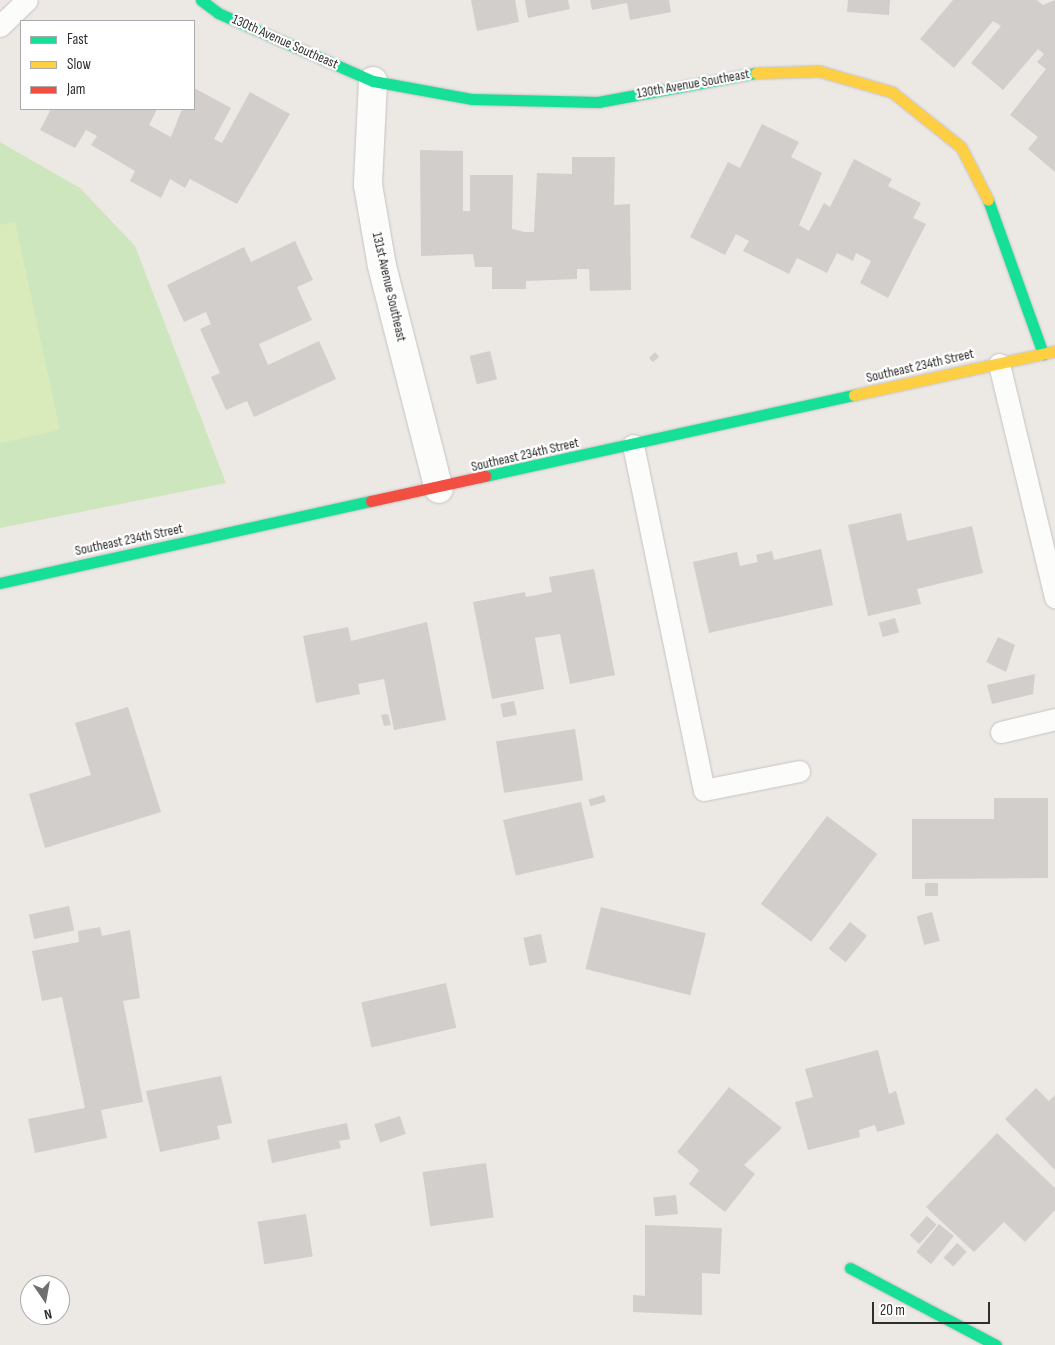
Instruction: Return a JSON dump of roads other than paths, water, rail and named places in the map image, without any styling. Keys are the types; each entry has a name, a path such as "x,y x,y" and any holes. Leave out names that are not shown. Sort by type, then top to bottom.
{"street":[{"name":"130th Avenue Southeast","path":"201,0 218,13 373,81 472,99 598,102 737,74 819,71 892,92 961,147 995,213 1043,354"},
{"name":"131st Avenue Southeast","path":"373,81 368,185 382,266 439,489"},
{"name":"Southeast 234th Street","path":"0,583 439,489 1055,351"},
{"path":"850,1268 996,1345"}],"lane":[{"path":"0,26 27,0"},
{"path":"999,364 1055,597"},
{"path":"633,446 704,790 798,771"},
{"path":"1001,732 1055,719"}]}
